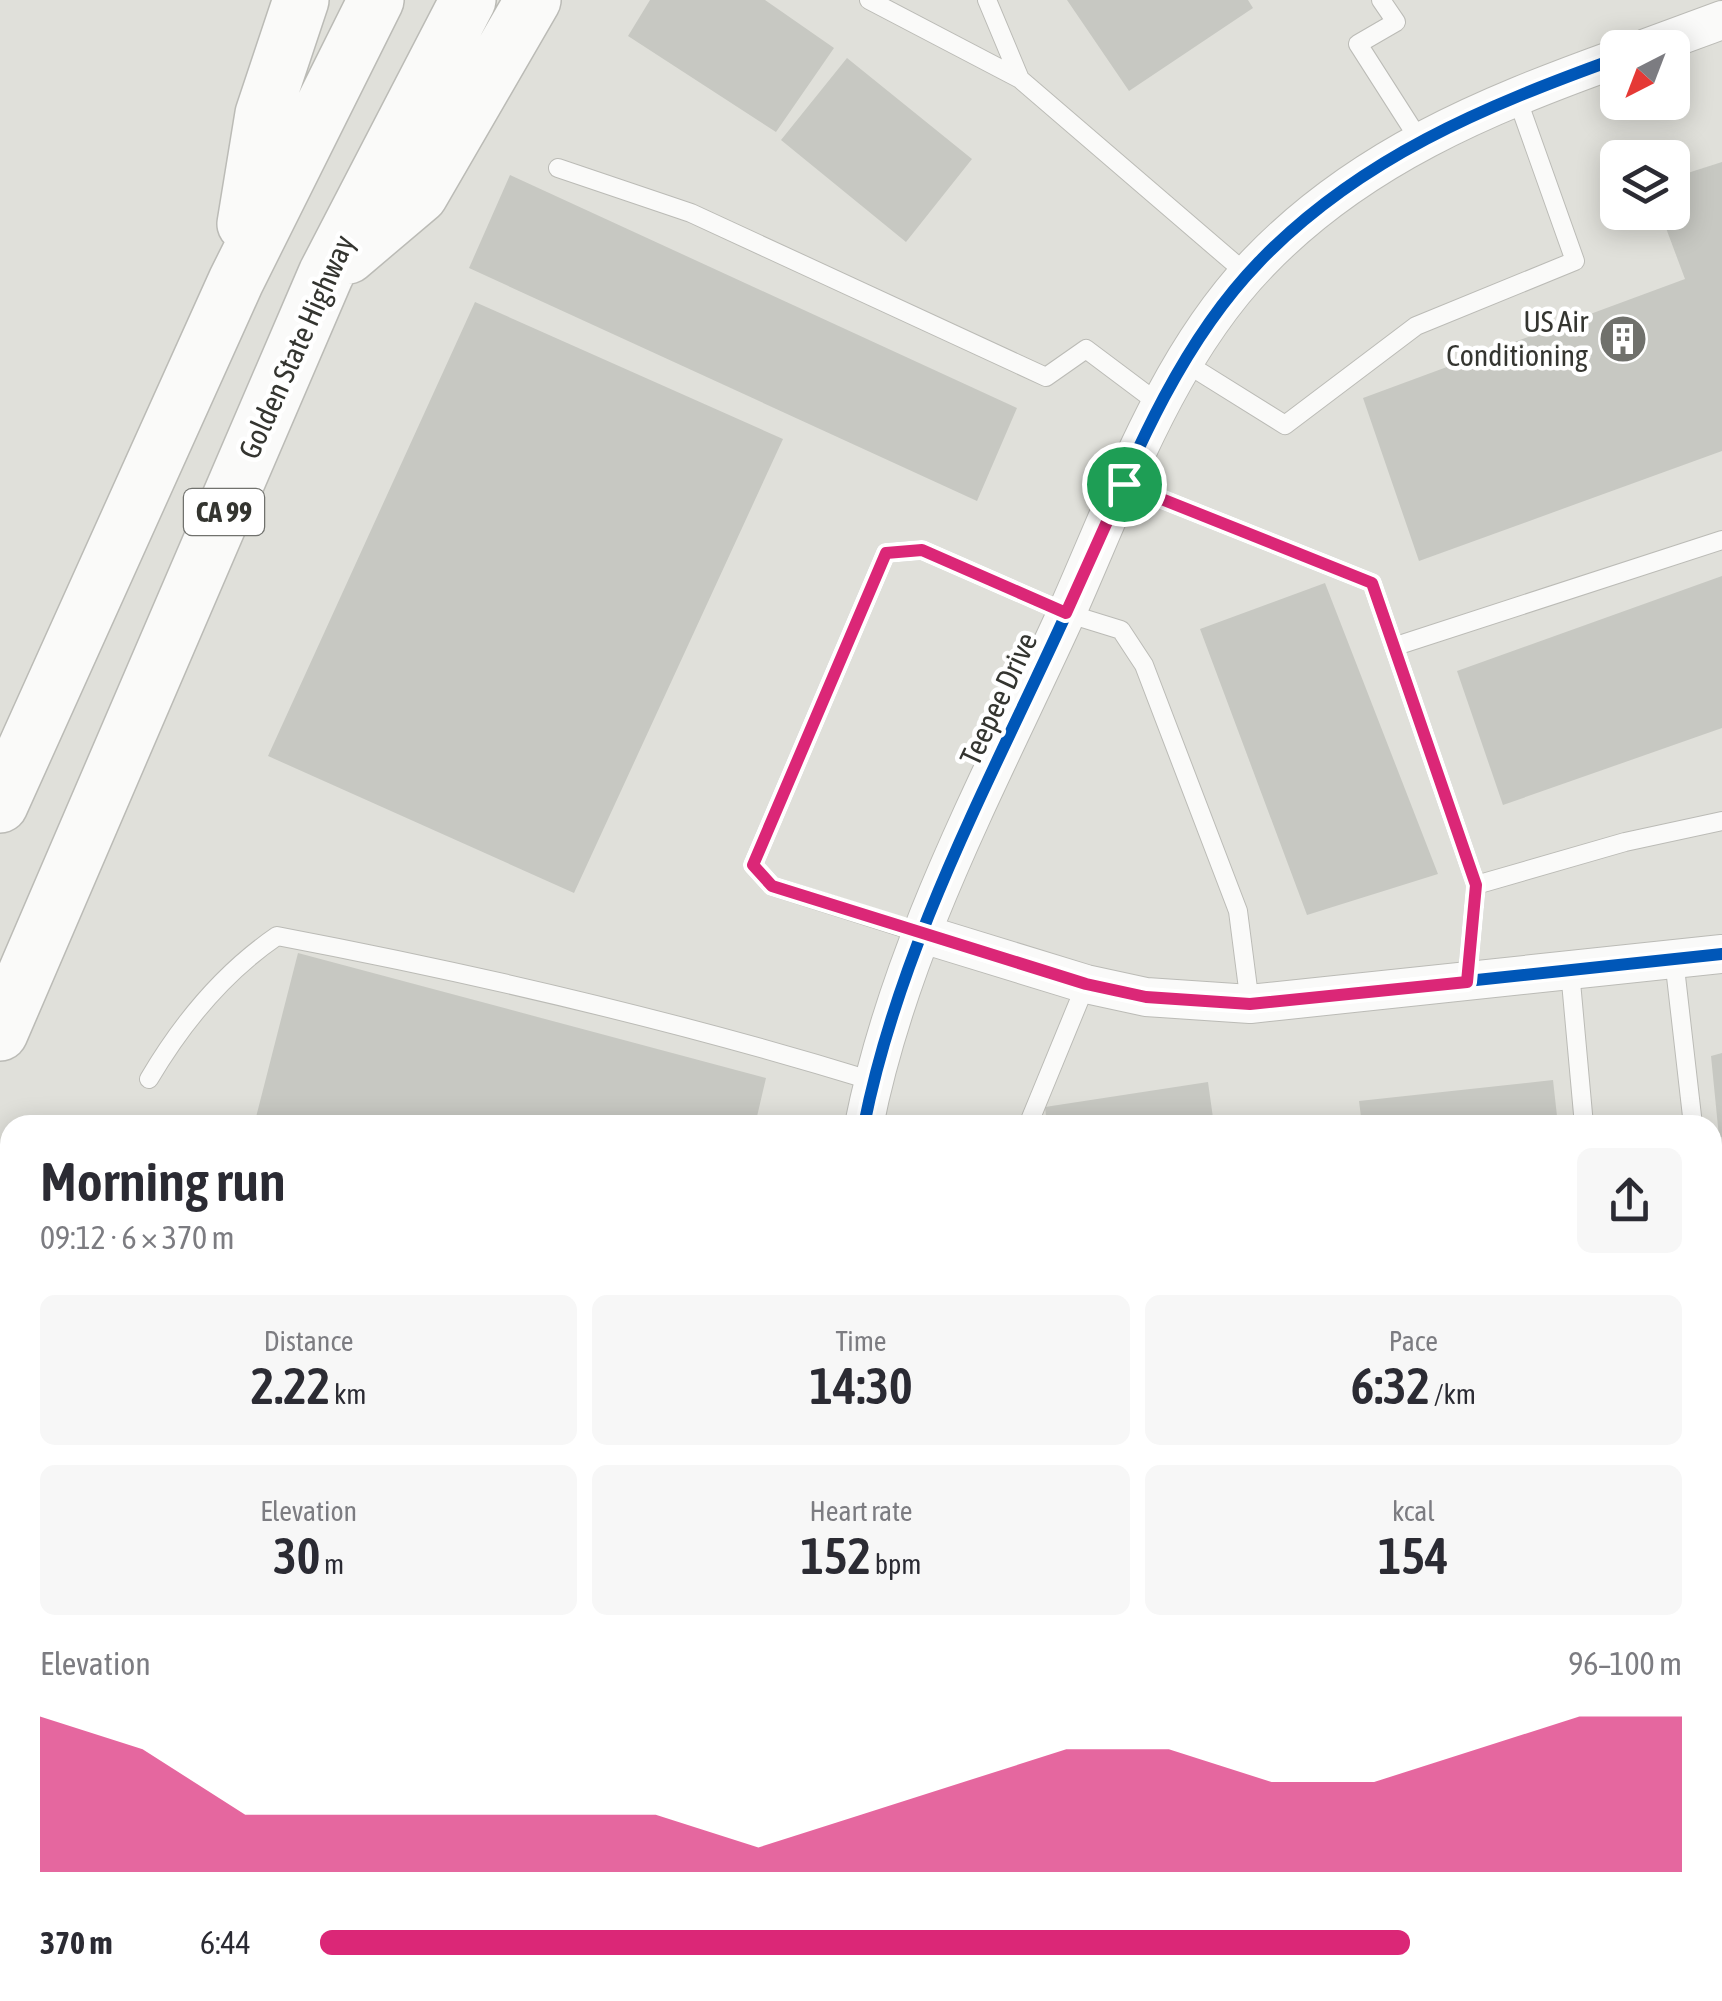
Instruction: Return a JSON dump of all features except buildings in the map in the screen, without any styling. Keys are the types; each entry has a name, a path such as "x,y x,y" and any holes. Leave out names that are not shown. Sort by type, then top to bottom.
{"highway":[{"path":"236,281 263,114 301,0"},
{"name":"CA 99","path":"0,805 236,281 376,0"},
{"name":"Golden State Highway","path":"0,1033 326,274 468,0"},
{"path":"326,274 420,195 533,0"}],"street":[{"path":"1690,32 1722,20"},
{"name":"Teepee Drive","path":"866,1115 891,1011 922,934 1124,484 1184,362 1248,275 1332,196 1420,141 1516,95 1600,65"},
{"path":"922,934 1086,984 1146,997 1250,1004 1722,954"}],"lane":[{"path":"869,0 1020,79 1248,275"},
{"path":"987,0 1020,79"},
{"path":"1382,0 1396,22 1358,44 1420,141"},
{"path":"1184,362 1286,425 1416,326 1575,262 1516,95"},
{"path":"558,168 691,213 1046,377 1086,349 1162,406"},
{"path":"1124,484 1372,583 1476,885 1467,982"},
{"path":"1396,646 1722,540"},
{"path":"922,934 772,886 753,865 886,553 922,550 1066,613 1121,630 1144,665 1238,911 1250,1004"},
{"path":"1476,885 1624,842 1722,821"},
{"path":"149,1079 169,1046 236,964 277,936 436,968 778,1052 873,1081"},
{"path":"1674,959 1692,1115"},
{"path":"1570,971 1583,1115"},
{"path":"1032,1115 1086,984"}],"cycle path":[{"path":"866,1115 900,992 950,863 1148,428 1198,340 1259,262 1298,225 1381,164 1472,116 1600,65"},
{"path":"923,934 1086,984 1146,997 1250,1004 1722,954"}],"place":[{"name":"US Air Conditioning","path":"1623,339"}],"route":[{"path":"1124,484 1372,583 1476,885 1467,982 1250,1004 1146,997 1086,984 772,886 753,865 886,553 922,550 1066,613 1124,484"}]}
